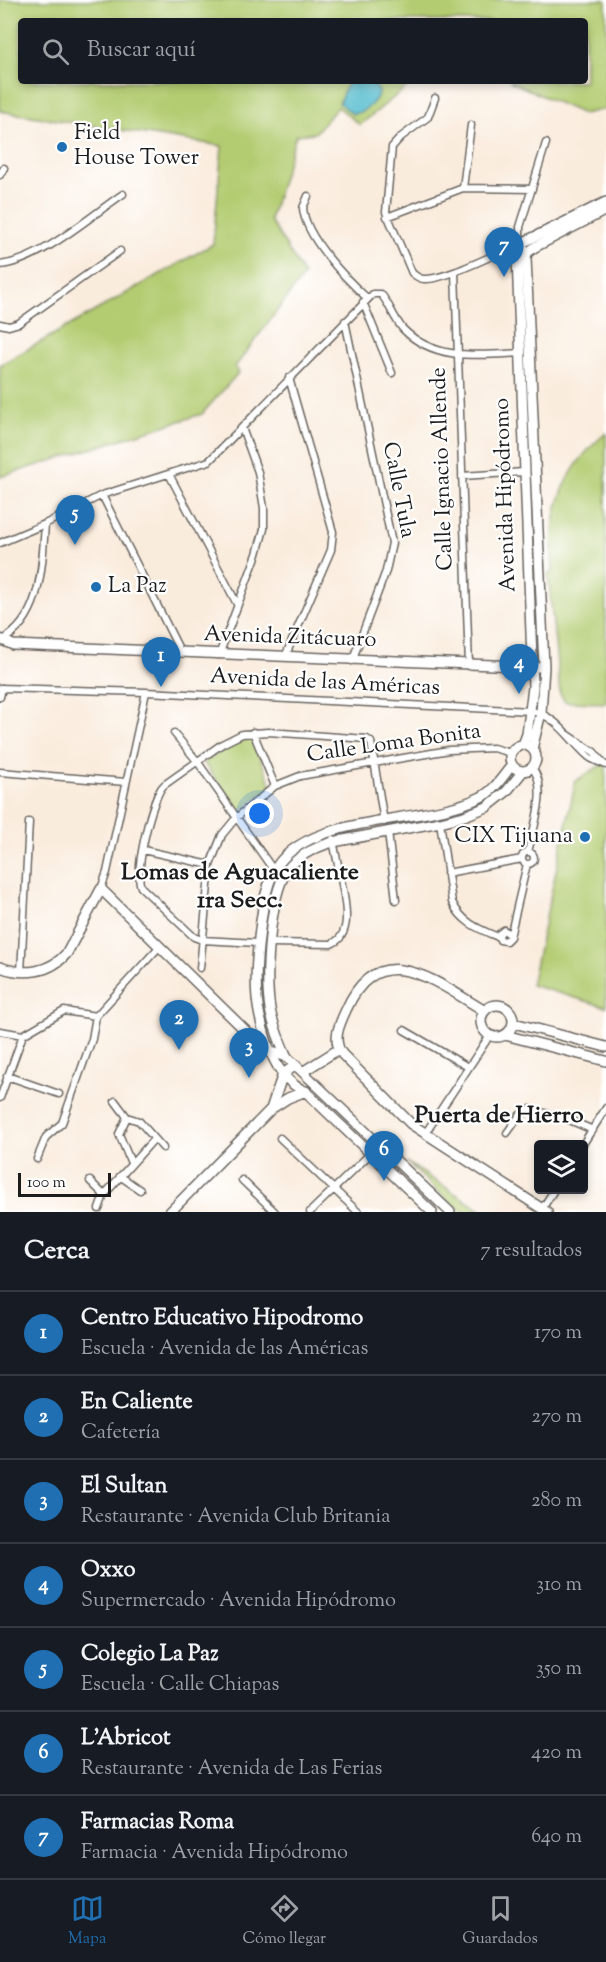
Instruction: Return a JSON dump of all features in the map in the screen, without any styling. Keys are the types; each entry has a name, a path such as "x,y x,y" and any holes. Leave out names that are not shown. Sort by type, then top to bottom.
{"main road":[{"path":"522,243 606,202"},
{"path":"527,253 606,210"},
{"name":"Avenida Hipódromo","path":"522,243 517,260 525,352 544,667 536,712 526,740 527,747"},
{"name":"Avenida Hipódromo","path":"527,253 524,472 536,712"},
{"name":"Avenida Zitácuaro","path":"1,640 13,645 469,666 544,667"},
{"path":"432,1212 305,1091 290,1084 269,1051 258,1006 258,943 263,901 274,871 299,844 332,830 438,812 482,797 497,784 512,765 511,753 516,748 527,747 536,760 487,807 440,822 317,847 288,869 277,897 268,987 271,1013 281,1045 288,1057 313,1082 449,1210"},
{"path":"512,765 528,769"},
{"path":"0,967 21,972 45,969 60,961 67,953 101,889 252,1037 269,1051 288,1057"},
{"path":"485,1011 419,973 391,968 368,980 356,991 336,1038 339,1049 403,1116 425,1134 545,1210"},
{"path":"505,1035 514,1023 512,1013 503,1006 492,1006 485,1011 481,1023 490,1035 495,1037 505,1035 606,1060"},
{"path":"514,1023 606,1047"},
{"path":"304,1071 339,1049"},
{"path":"271,1108 283,1074 296,1065"},
{"path":"170,1212 271,1108 310,1088 313,1082"}],"street":[{"path":"435,98 428,117 401,136 392,147 386,205 387,217 412,273 427,280 455,272 522,243"},
{"path":"463,188 471,125"},
{"path":"527,253 519,234 520,226 546,143"},
{"path":"0,175 4,168"},
{"path":"387,217 463,188 532,189"},
{"path":"0,266 22,261 38,252 123,194"},
{"path":"309,196 303,208 309,227 341,274 365,300 392,373"},
{"path":"0,324 9,326 19,323 120,251"},
{"name":"Calle Ignacio Allende","path":"455,272 456,354 469,666"},
{"path":"0,543 45,524 102,495 209,461 365,300 377,293 385,298 402,327 415,340 430,348 456,354 525,352"},
{"name":"Calle Tula","path":"345,321 392,543 386,571 352,661"},
{"path":"285,657 331,550 333,532 289,378"},
{"path":"219,655 257,554 264,529 264,508 258,472 242,428"},
{"path":"462,476 524,472"},
{"path":"169,474 237,604"},
{"path":"102,495 181,653"},
{"path":"1,640 19,627 27,617 33,602 41,569 45,524"},
{"path":"0,697 1,688"},
{"name":"Avenida de las Américas","path":"1,688 146,692 536,712"},
{"path":"101,889 107,872 146,692"},
{"path":"536,712 598,755 605,764"},
{"path":"253,732 275,786"},
{"path":"258,943 202,940 188,933 141,887 139,876 143,850 160,789 232,738 253,732 367,739 371,742 384,822"},
{"path":"174,733 197,761 274,871"},
{"name":"Calle Loma Bonita","path":"200,968 210,865 222,835 236,818 275,786 312,772 374,761 477,748 503,750 511,753"},
{"path":"440,822 452,902 457,911 472,926 498,937 504,930 509,934 524,854 528,852 539,798 540,783 528,769"},
{"path":"0,772 126,782"},
{"path":"21,972 29,822"},
{"path":"271,943 330,944 342,936 346,918 332,830"},
{"path":"388,832 396,900"},
{"path":"143,850 210,865"},
{"path":"447,873 533,860 533,855 528,852"},
{"path":"37,1159 46,1137 62,1123 92,1039 96,1016 159,947"},
{"path":"0,1032 23,1035 64,1011 96,1016"},
{"path":"404,1030 468,1067"},
{"path":"0,1098 23,1035"},
{"path":"425,1134 490,1035"},
{"path":"7,1076 59,1094"},
{"path":"115,1101 127,1117 139,1121 163,1148"},
{"path":"587,1140 606,1108"},
{"path":"507,1133 520,1115 531,1109 593,1130"},
{"path":"127,1117 119,1134 130,1163"},
{"path":"279,1138 358,1212"},
{"path":"99,1209 104,1195 130,1163 154,1139"},
{"path":"310,1212 370,1153"},
{"path":"120,1176 140,1190"},
{"path":"242,1180 275,1212"},
{"path":"90,1181 104,1195"},
{"path":"545,1210 552,1194"}],"green space":[{"path":"0,0 606,0 606,109 583,114 516,84 588,84 588,18 18,18 18,84 410,84 360,125 338,107 315,133 296,135 270,220 304,275 235,367 239,372 202,414 0,477 0,365 213,244 222,146 0,111"},
{"path":"606,433 606,703 565,702 560,694 548,573 553,572 553,532 561,495 568,478 578,462"},
{"path":"251,737 272,786 240,812 203,762 244,738"},
{"name":"CIX Tijuana","path":"604,763 606,765 606,1007 531,985 574,782"},
{"path":"406,1162 484,1212 464,1212 447,1200"}],"water":[{"path":"347,84 373,84 379,91 369,106 353,114 339,103"}],"place":[{"name":"Field House Tower","path":"62,147"},
{"name":"Farmacias Roma","path":"504,277"},
{"name":"Colegio La Paz","path":"75,545"},
{"name":"La Paz","path":"96,587"},
{"name":"Centro Educativo Hipodromo","path":"161,687"},
{"name":"Oxxo","path":"519,694"},
{"name":"CIX Tijuana","path":"585,837"},
{"name":"En Caliente","path":"179,1050"},
{"name":"El Sultan","path":"249,1078"},
{"name":"L'Abricot","path":"384,1181"}],"district":[{"name":"Lomas de Aguacaliente 1ra Secc.","path":"240,887"},
{"name":"Puerta de Hierro","path":"499,1116"}]}
